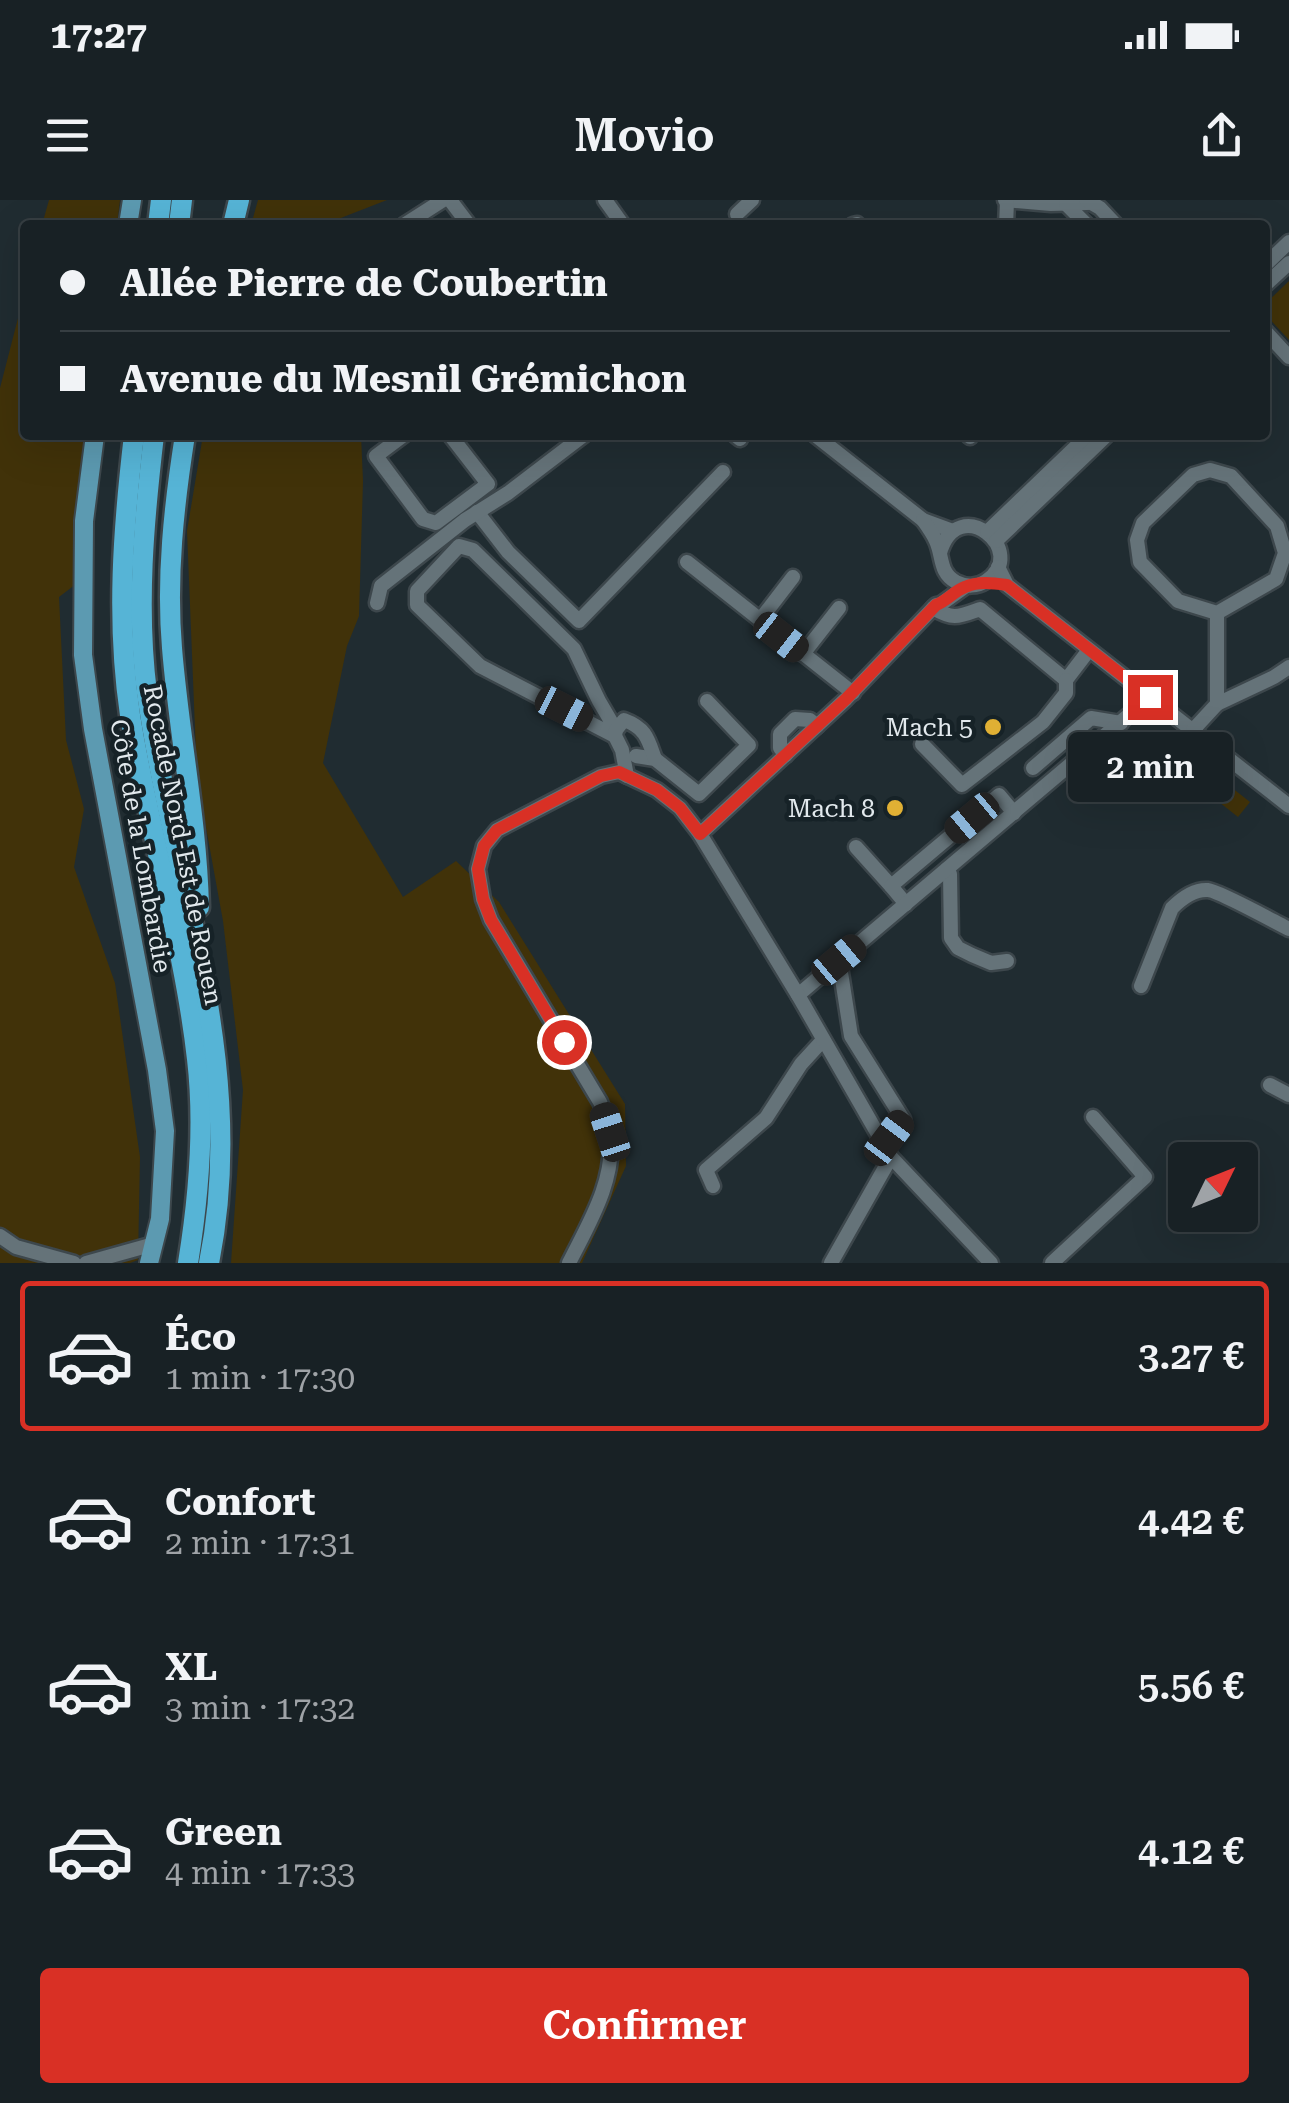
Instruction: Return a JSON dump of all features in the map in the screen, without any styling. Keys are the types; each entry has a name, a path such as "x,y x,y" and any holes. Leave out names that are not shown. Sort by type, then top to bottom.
{"highway":[{"name":"Rocade Nord-Est de Rouen","path":"134,440 121,566 123,653 130,715 197,1060 201,1140 188,1263"},
{"name":"Rocade Nord-Est de Rouen","path":"154,440 141,598 143,650 159,756 217,1053 220,1180 210,1263"},
{"path":"184,440 175,497 171,628 198,866 200,954"}],"main road":[{"name":"Côte de la Lombardie","path":"94,440 84,521 84,655 165,1131 160,1219 151,1254"}],"street":[{"path":"412,220 446,200 465,220"},
{"path":"604,200 620,220"},
{"path":"738,214 752,200"},
{"path":"1006,201 1087,201 1111,220"},
{"path":"1066,204 1082,220"},
{"path":"1270,260 1289,242"},
{"path":"1270,281 1289,263"},
{"path":"1270,336 1289,356"},
{"path":"397,440 376,456 423,520 436,523 488,484 454,440"},
{"path":"377,603 381,586 577,440"},
{"path":"821,440 924,520 953,531"},
{"path":"992,536 1083,440"},
{"path":"992,536 1102,440"},
{"path":"1210,470 1231,476 1277,526 1285,553 1276,580 1217,613 1178,601 1140,562 1136,540 1142,523 1193,475 1210,470"},
{"path":"477,512 508,552 580,621 723,472"},
{"path":"924,520 935,539 944,570 966,586"},
{"path":"940,553 953,531 962,527 978,527 992,536 1000,556 993,576 985,582"},
{"path":"615,733 480,666 417,605 418,592 459,546 473,550 574,649 598,701 629,753 699,794 749,745 707,701"},
{"path":"687,562 852,693"},
{"path":"998,567 1007,585 1289,806"},
{"path":"760,620 793,578"},
{"path":"700,834 852,693 934,606 950,578"},
{"path":"934,606 966,586 985,582 1007,585"},
{"path":"934,606 948,617 980,609 1066,680"},
{"path":"803,654 839,608"},
{"path":"1217,613 1217,704"},
{"path":"922,744 962,785 1043,722 1066,693 1066,680 1089,650"},
{"path":"1192,730 1217,704 1289,667"},
{"path":"798,995 1150,697"},
{"path":"1033,768 1091,718 1121,723"},
{"path":"615,733 624,720 640,726 648,740 653,764 650,787"},
{"path":"629,753 645,751 648,740"},
{"path":"627,776 629,753"},
{"path":"570,1263 610,1169 610,1132 600,1102 491,920 478,869 484,846 497,830 601,776 619,772 680,808 700,834 891,1157 991,1263"},
{"path":"891,886 999,795 1014,813"},
{"path":"856,847 906,904"},
{"path":"947,869 952,938 958,948 992,962 1008,960"},
{"path":"1142,986 1172,908 1194,893 1209,890 1289,929"},
{"path":"839,960 851,1036 903,1119 882,1143"},
{"path":"713,1186 706,1170 766,1118 801,1064 823,1040"},
{"path":"1270,1086 1289,1095"},
{"path":"1052,1263 1145,1177 1093,1117"},
{"path":"831,1263 891,1157"},
{"path":"0,1236 16,1247 74,1263"},
{"path":"0,1255 4,1249 16,1247"},
{"path":"86,1263 151,1254"}],"shaded area":[{"path":"49,200 120,200 118,220 43,220"},
{"path":"258,200 387,200 336,220 252,220"},
{"path":"1289,281 1289,340 1270,319 1270,299"},
{"path":"20,310 20,440 89,440 76,584 59,597 66,740 84,809 74,867 115,983 140,1157 138,1260 130,1263 0,1263 0,388"},
{"path":"202,440 361,440 359,616 347,646 323,763 403,897 456,861 499,902 625,1104 626,1166 582,1263 231,1263 243,1090 223,921 197,778 187,531"},
{"path":"1217,776 1250,802 1238,817 1205,791"}],"place":[{"name":"Mach 5","path":"993,727"},
{"name":"Mach 8","path":"895,808"}],"route":[{"path":"564,1042 491,920 483,899 478,869 484,846 497,830 601,776 619,772 657,790 680,808 700,834 846,699 936,605 966,586 985,582 1007,585 1150,697"}]}
